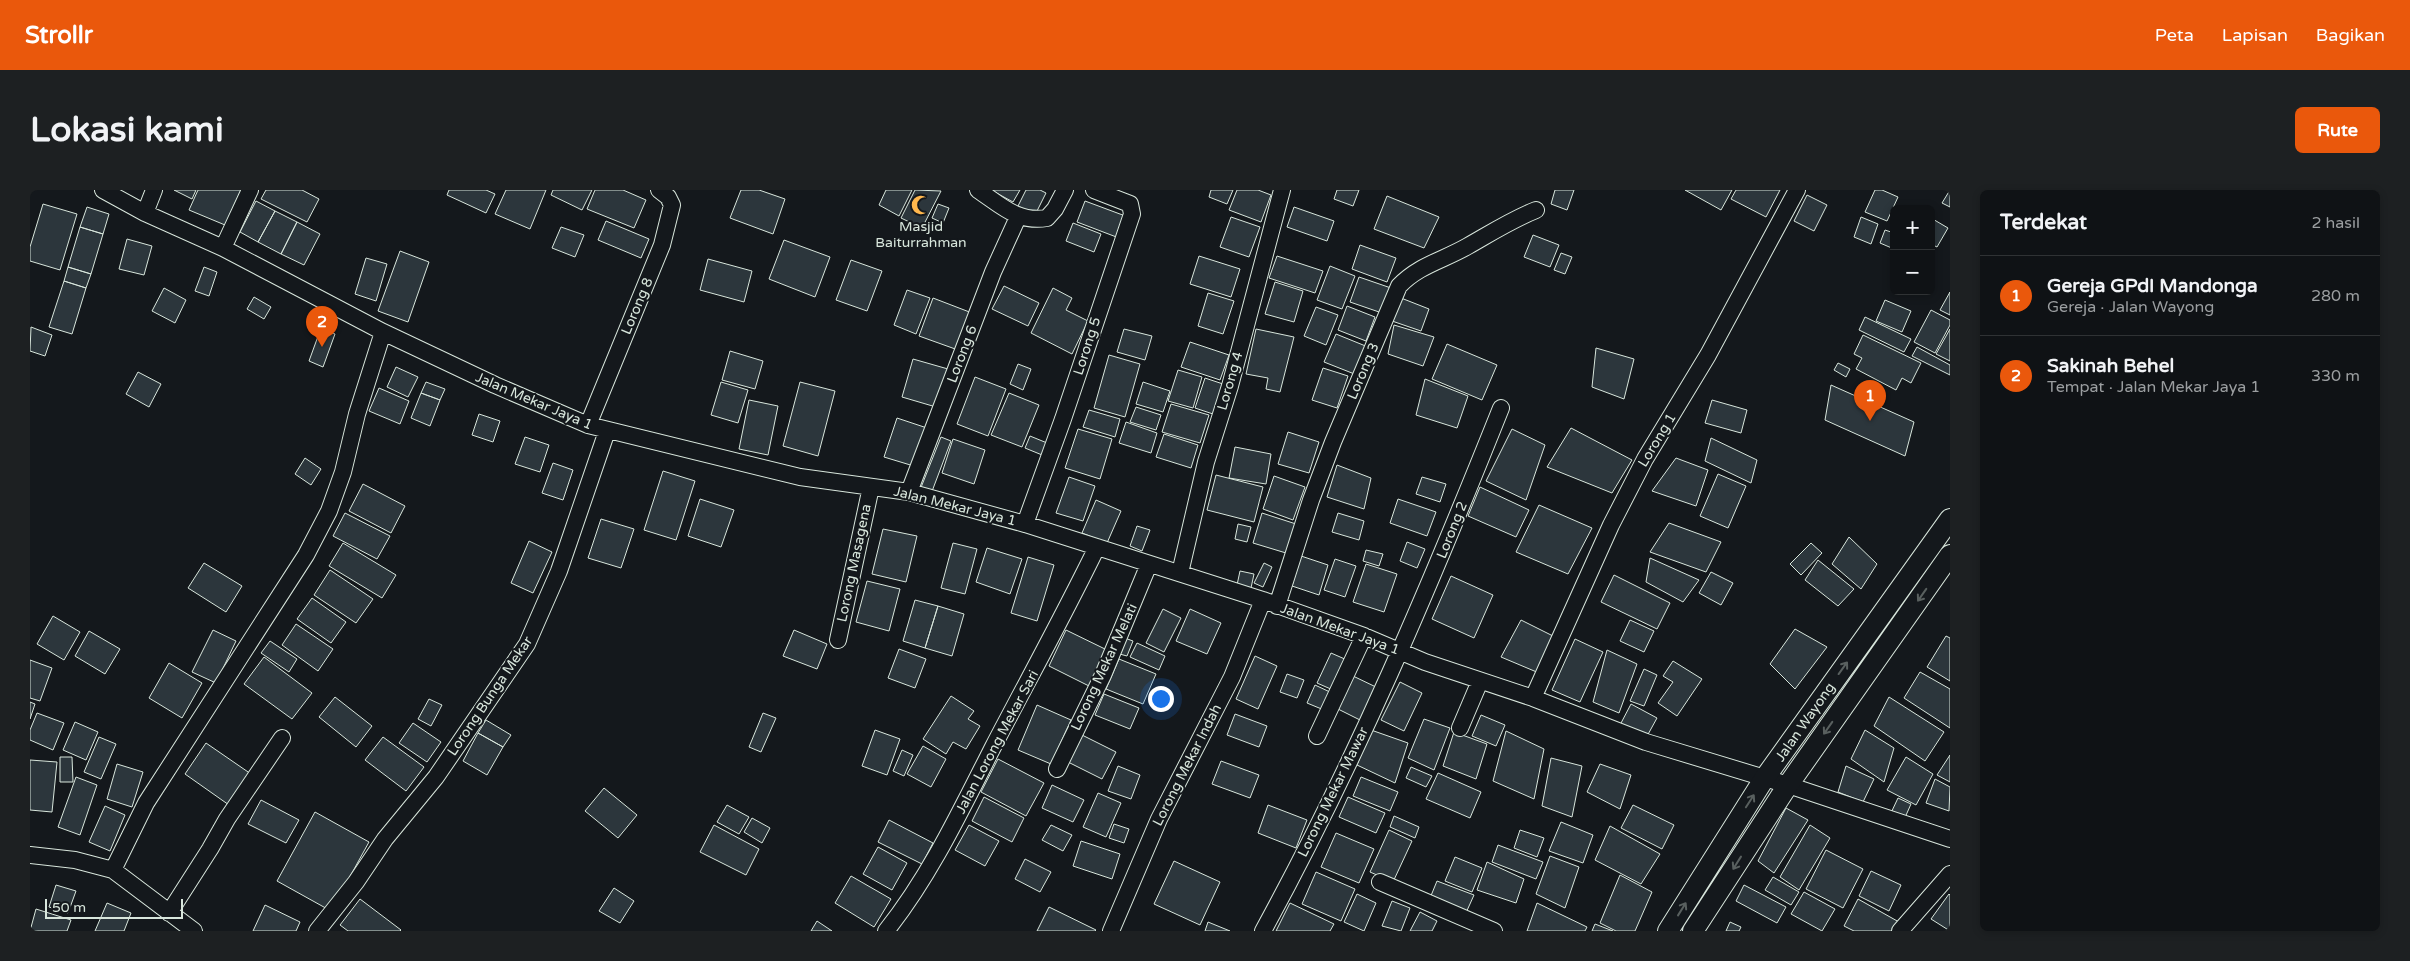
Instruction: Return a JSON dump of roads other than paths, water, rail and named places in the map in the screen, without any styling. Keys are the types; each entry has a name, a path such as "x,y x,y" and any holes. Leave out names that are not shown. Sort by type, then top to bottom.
{"street":[{"name":"Jalan Mekar Jaya 1","path":"103,190 145,213 223,248 384,332 494,385 588,425 800,477 909,492 1025,524 1270,603 1364,636 1480,681 1534,698 1646,742 1764,780 1788,785 1950,838"},
{"path":"145,213 154,190"},
{"path":"223,248 250,190"},
{"name":"Lorong 8","path":"588,425 662,245 672,205 668,197 659,190"},
{"path":"978,190 1018,217 1033,220 1047,218 1055,209 1065,190"},
{"name":"Lorong 5","path":"1025,524 1063,419 1132,214 1130,204 1094,190"},
{"name":"Lorong 4","path":"1180,573 1206,462 1230,386 1282,190"},
{"name":"Lorong 1","path":"1534,698 1611,525 1644,459 1712,347 1797,190"},
{"name":"Lorong 3","path":"1270,603 1330,451 1399,286 1415,271 1468,246 1508,222 1536,210"},
{"name":"Lorong 6","path":"909,492 994,272 1018,217"},
{"path":"113,870 146,803 306,555 329,511 343,472 357,414 384,332"},
{"name":"Lorong 2","path":"1400,651 1501,408"},
{"name":"Lorong Bunga Mekar","path":"317,931 356,882 385,839 436,777 527,644 559,571 607,431"},
{"name":"Lorong Masagena","path":"838,640 871,486"},
{"name":"Jalan Wayong","path":"1668,931 1764,780 1950,519"},
{"name":"Jalan Lorong Mekar Sari","path":"886,931 907,904 956,819 1049,645 1097,547"},
{"name":"Jalan Wayong","path":"1693,931 1788,785 1950,555"},
{"name":"Lorong Mekar Melati","path":"1057,768 1103,675 1149,564"},
{"name":"Lorong Mekar Indah","path":"1111,931 1159,818 1270,603"},
{"path":"1317,736 1364,636"},
{"name":"Lorong Mekar Mawar","path":"1262,931 1364,730 1400,651"},
{"path":"1460,728 1480,681"},
{"path":"169,913 227,819 282,738"},
{"path":"30,855 75,860 113,870 194,931"},
{"path":"1900,931 1950,874"},
{"path":"1380,882 1494,931"}],"place":[{"name":"Masjid Baiturrahman","path":"921,205"},
{"name":"Sakinah Behel","path":"322,347"},
{"name":"Gereja GPdI Mandonga","path":"1870,421"}]}
